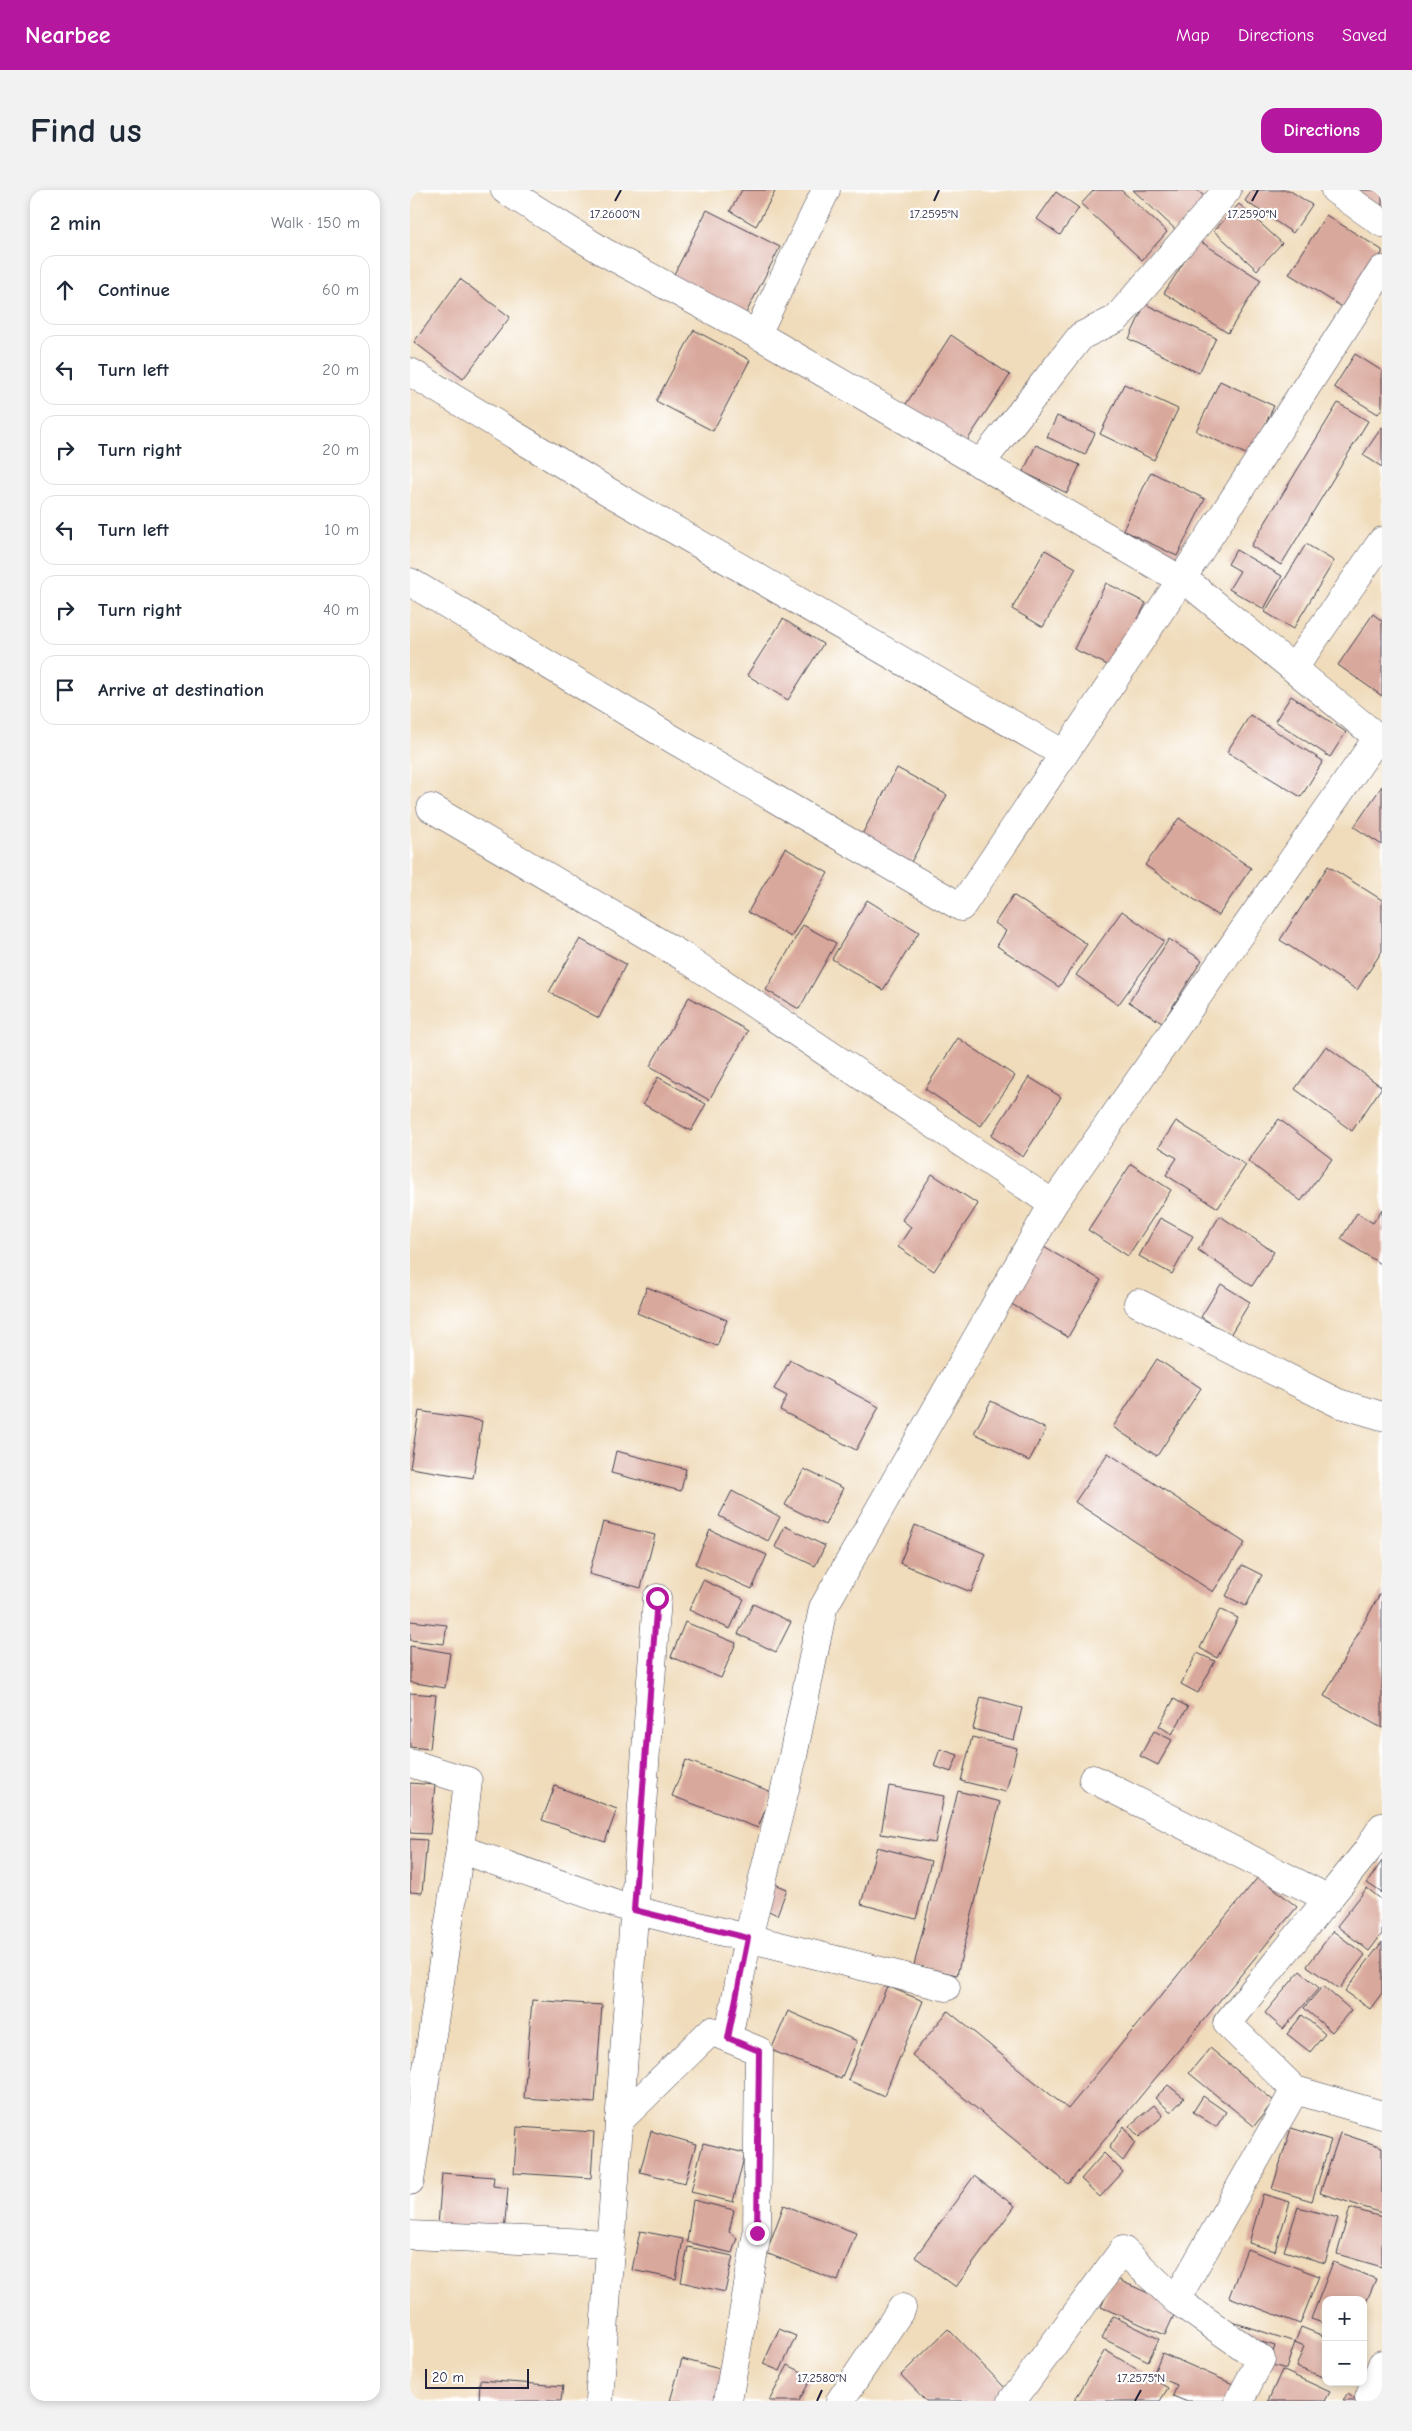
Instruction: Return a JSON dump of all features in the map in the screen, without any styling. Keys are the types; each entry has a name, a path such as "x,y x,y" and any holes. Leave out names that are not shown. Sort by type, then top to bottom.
{"street":[{"path":"505,190 604,252 757,334 1195,588 1380,739 1053,1204 823,1608 792,1761 748,1938 728,2038"},
{"path":"757,334 826,190"},
{"path":"980,464 1081,336 1116,320 1227,190"},
{"path":"1335,190 1382,223"},
{"path":"410,582 669,737 961,907 1180,580 1382,270"},
{"path":"410,372 608,492 1064,754"},
{"path":"1294,668 1382,541"},
{"path":"431,808 684,957 1053,1204"},
{"path":"1138,1303 1338,1403 1382,1416"},
{"path":"599,2401 657,1598"},
{"path":"410,1763 468,1781 460,1848 410,2181"},
{"path":"1093,1779 1329,1899"},
{"path":"1382,1827 1367,1851 1227,2024 1295,2090 1382,2115"},
{"path":"460,1848 634,1910 946,1987"},
{"path":"619,2121 711,2031 759,2051 757,2233 728,2401"},
{"path":"1176,2300 1295,2090"},
{"path":"410,2236 611,2244"},
{"path":"1012,2401 1123,2250 1176,2300 1261,2359 1238,2401"},
{"path":"840,2401 902,2308"},
{"path":"1373,2401 1369,2398 1382,2364"}],"building":[{"path":"742,190 776,190 756,226 730,211"},
{"path":"1094,190 1121,190 1167,232 1142,260 1081,204"},
{"path":"1133,190 1197,190 1206,198 1176,230"},
{"path":"1252,190 1289,190 1312,205 1293,233 1245,201"},
{"path":"1346,190 1382,190 1382,216"},
{"path":"1056,192 1079,208 1060,235 1037,219"},
{"path":"1239,204 1282,243 1257,270 1214,231"},
{"path":"707,210 780,247 744,317 671,280"},
{"path":"1326,215 1382,250 1382,253 1347,310 1289,274"},
{"path":"1198,240 1261,280 1228,333 1164,293"},
{"path":"460,279 510,317 463,379 414,342"},
{"path":"1145,304 1216,338 1199,373 1129,339"},
{"path":"694,330 750,360 713,431 656,401"},
{"path":"951,335 1010,375 963,447 904,407"},
{"path":"1355,354 1382,371 1382,408 1378,414 1334,387"},
{"path":"1220,381 1274,406 1250,456 1196,431"},
{"path":"1124,384 1178,409 1154,460 1100,434"},
{"path":"1338,403 1368,421 1281,565 1251,546"},
{"path":"1057,416 1095,433 1085,455 1047,437"},
{"path":"1382,427 1382,467 1363,455"},
{"path":"1036,445 1080,465 1067,493 1023,472"},
{"path":"1151,472 1205,499 1177,556 1123,530"},
{"path":"1306,544 1334,561 1293,629 1265,612"},
{"path":"1045,550 1076,568 1043,627 1012,609"},
{"path":"1236,550 1282,576 1264,609 1229,589 1240,571 1228,564"},
{"path":"1106,583 1146,603 1114,668 1074,649"},
{"path":"1373,614 1382,621 1382,696 1338,665"},
{"path":"783,619 823,644 788,700 747,675"},
{"path":"1291,696 1346,732 1330,757 1275,721"},
{"path":"1250,715 1323,761 1301,797 1227,752"},
{"path":"897,768 947,795 910,864 860,838"},
{"path":"1382,786 1382,845 1354,827"},
{"path":"1179,818 1251,868 1218,916 1145,865"},
{"path":"785,848 828,873 791,937 748,912"},
{"path":"1328,866 1382,900 1382,951 1357,990 1280,940"},
{"path":"1013,895 1087,944 1059,987 997,946 1006,931 995,923"},
{"path":"867,900 919,932 883,990 832,959"},
{"path":"1122,911 1164,941 1118,1005 1076,975"},
{"path":"803,925 836,943 799,1009 766,990"},
{"path":"580,939 626,964 599,1018 549,992"},
{"path":"1169,939 1202,960 1162,1023 1129,1002"},
{"path":"689,997 748,1031 709,1100 650,1066"},
{"path":"958,1038 1015,1076 981,1126 925,1089"},
{"path":"1326,1046 1382,1087 1352,1131 1295,1089"},
{"path":"658,1077 706,1104 691,1131 643,1104"},
{"path":"1029,1077 1061,1097 1023,1157 991,1136"},
{"path":"1279,1119 1332,1159 1301,1201 1248,1161"},
{"path":"1176,1121 1246,1165 1218,1208 1166,1175 1177,1158 1159,1147"},
{"path":"1131,1164 1171,1190 1128,1256 1088,1230"},
{"path":"932,1174 978,1204 934,1271 898,1247 911,1227 902,1220"},
{"path":"1382,1209 1382,1265 1341,1239 1357,1213 1373,1223"},
{"path":"1220,1216 1274,1252 1252,1286 1198,1250"},
{"path":"1160,1218 1193,1236 1172,1274 1139,1256"},
{"path":"1042,1246 1101,1280 1068,1337 1008,1302"},
{"path":"1221,1284 1250,1302 1230,1335 1201,1317"},
{"path":"647,1287 727,1320 717,1346 637,1313"},
{"path":"1157,1359 1201,1388 1157,1456 1113,1427"},
{"path":"790,1360 879,1407 856,1450 780,1410 787,1396 774,1389"},
{"path":"991,1401 1046,1429 1029,1461 974,1433"},
{"path":"419,1411 482,1421 473,1478 410,1468"},
{"path":"616,1451 686,1469 681,1491 611,1473"},
{"path":"1108,1453 1245,1543 1213,1592 1075,1502"},
{"path":"804,1469 843,1488 825,1525 785,1505"},
{"path":"732,1491 780,1517 768,1541 719,1516"},
{"path":"603,1522 655,1535 641,1588 589,1574"},
{"path":"915,1525 986,1554 971,1592 900,1563"},
{"path":"785,1526 825,1546 815,1566 775,1547"},
{"path":"710,1530 767,1555 752,1589 695,1564"},
{"path":"1242,1565 1262,1575 1246,1606 1226,1596"},
{"path":"703,1580 744,1599 730,1629 689,1610"},
{"path":"1382,1590 1382,1728 1324,1696"},
{"path":"753,1604 791,1622 776,1652 738,1634"},
{"path":"1220,1609 1238,1618 1217,1658 1200,1648"},
{"path":"410,1621 447,1625 444,1644 410,1640"},
{"path":"685,1622 736,1643 721,1678 671,1657"},
{"path":"410,1646 450,1653 445,1688 410,1682"},
{"path":"1197,1653 1215,1661 1198,1693 1181,1684"},
{"path":"410,1693 436,1695 430,1749 410,1747"},
{"path":"981,1697 1022,1708 1014,1740 973,1729"},
{"path":"1174,1699 1188,1707 1172,1734 1159,1726"},
{"path":"1154,1731 1172,1740 1158,1765 1140,1756"},
{"path":"972,1737 1017,1748 1006,1792 961,1781"},
{"path":"940,1749 958,1755 951,1772 934,1766"},
{"path":"686,1760 772,1792 758,1828 672,1796"},
{"path":"410,1783 435,1785 430,1834 410,1833"},
{"path":"555,1786 617,1809 605,1842 542,1820"},
{"path":"889,1786 944,1796 935,1843 881,1834"},
{"path":"958,1791 1000,1802 957,1975 914,1965"},
{"path":"410,1839 427,1840 422,1893 410,1892"},
{"path":"877,1847 931,1861 916,1919 861,1904"},
{"path":"1382,1861 1382,1893 1367,1883"},
{"path":"1259,1876 1297,1907 1068,2184 912,2055 948,2011 1068,2109"},
{"path":"775,1884 787,1889 777,1915 765,1909"},
{"path":"1367,1888 1382,1900 1382,1934 1369,1951 1337,1926"},
{"path":"1333,1931 1365,1955 1339,1989 1307,1966"},
{"path":"1382,1942 1382,1993 1370,2009 1345,1991"},
{"path":"1300,1971 1319,1988 1283,2029 1265,2013"},
{"path":"887,1986 923,2001 884,2096 848,2080"},
{"path":"1323,1986 1351,2010 1332,2032 1304,2008"},
{"path":"532,2000 602,2005 595,2103 524,2098"},
{"path":"788,2011 857,2041 841,2079 771,2050"},
{"path":"1302,2015 1325,2034 1310,2052 1287,2034"},
{"path":"1210,2048 1274,2101 1254,2126 1189,2073"},
{"path":"1168,2085 1184,2098 1171,2112 1155,2098"},
{"path":"1203,2096 1226,2112 1216,2127 1193,2112"},
{"path":"1154,2105 1163,2116 1139,2137 1129,2126"},
{"path":"1124,2126 1135,2143 1123,2161 1109,2148"},
{"path":"517,2127 594,2132 591,2178 514,2173"},
{"path":"1291,2128 1331,2140 1312,2201 1272,2189"},
{"path":"651,2131 696,2144 685,2183 640,2172"},
{"path":"1340,2133 1382,2147 1382,2213 1320,2193"},
{"path":"703,2143 745,2153 733,2202 691,2192"},
{"path":"1104,2153 1123,2172 1100,2197 1081,2179"},
{"path":"442,2173 494,2177 493,2186 508,2188 504,2232 438,2226"},
{"path":"974,2176 1015,2206 956,2287 915,2257"},
{"path":"1263,2194 1290,2202 1275,2251 1249,2243"},
{"path":"693,2200 734,2210 729,2232 737,2238 732,2253 687,2242"},
{"path":"784,2205 856,2233 838,2281 766,2253"},
{"path":"1298,2207 1338,2218 1325,2263 1284,2251"},
{"path":"1350,2208 1382,2217 1382,2267 1337,2254"},
{"path":"640,2231 683,2239 676,2279 632,2270"},
{"path":"688,2247 733,2256 725,2292 681,2282"},
{"path":"1247,2249 1319,2276 1300,2324 1229,2297"},
{"path":"1333,2262 1376,2279 1367,2300 1367,2296 1322,2296 1322,2323 1311,2319"},
{"path":"1114,2278 1178,2306 1165,2335 1101,2307"},
{"path":"1113,2316 1159,2339 1148,2361 1102,2338"},
{"path":"1226,2320 1295,2342 1286,2369 1269,2364 1275,2346 1223,2330"},
{"path":"1301,2327 1322,2335 1322,2377 1296,2367 1304,2346 1295,2342"},
{"path":"779,2329 796,2336 780,2371 763,2364"},
{"path":"948,2329 1008,2391 997,2401 926,2401 901,2375"},
{"path":"1105,2350 1168,2388 1160,2401 1074,2401"},
{"path":"1162,2353 1233,2384 1225,2401 1185,2401 1173,2396 1177,2385 1153,2375"},
{"path":"682,2359 727,2371 719,2401 670,2401"},
{"path":"788,2365 812,2377 799,2401 769,2401"},
{"path":"1282,2370 1330,2392 1325,2401 1268,2401"},
{"path":"480,2380 563,2386 561,2401 479,2401"},
{"path":"1348,2394 1357,2401 1343,2401"}],"route":[{"path":"657,1598 634,1910 748,1938 728,2038 759,2051 757,2233"}]}
